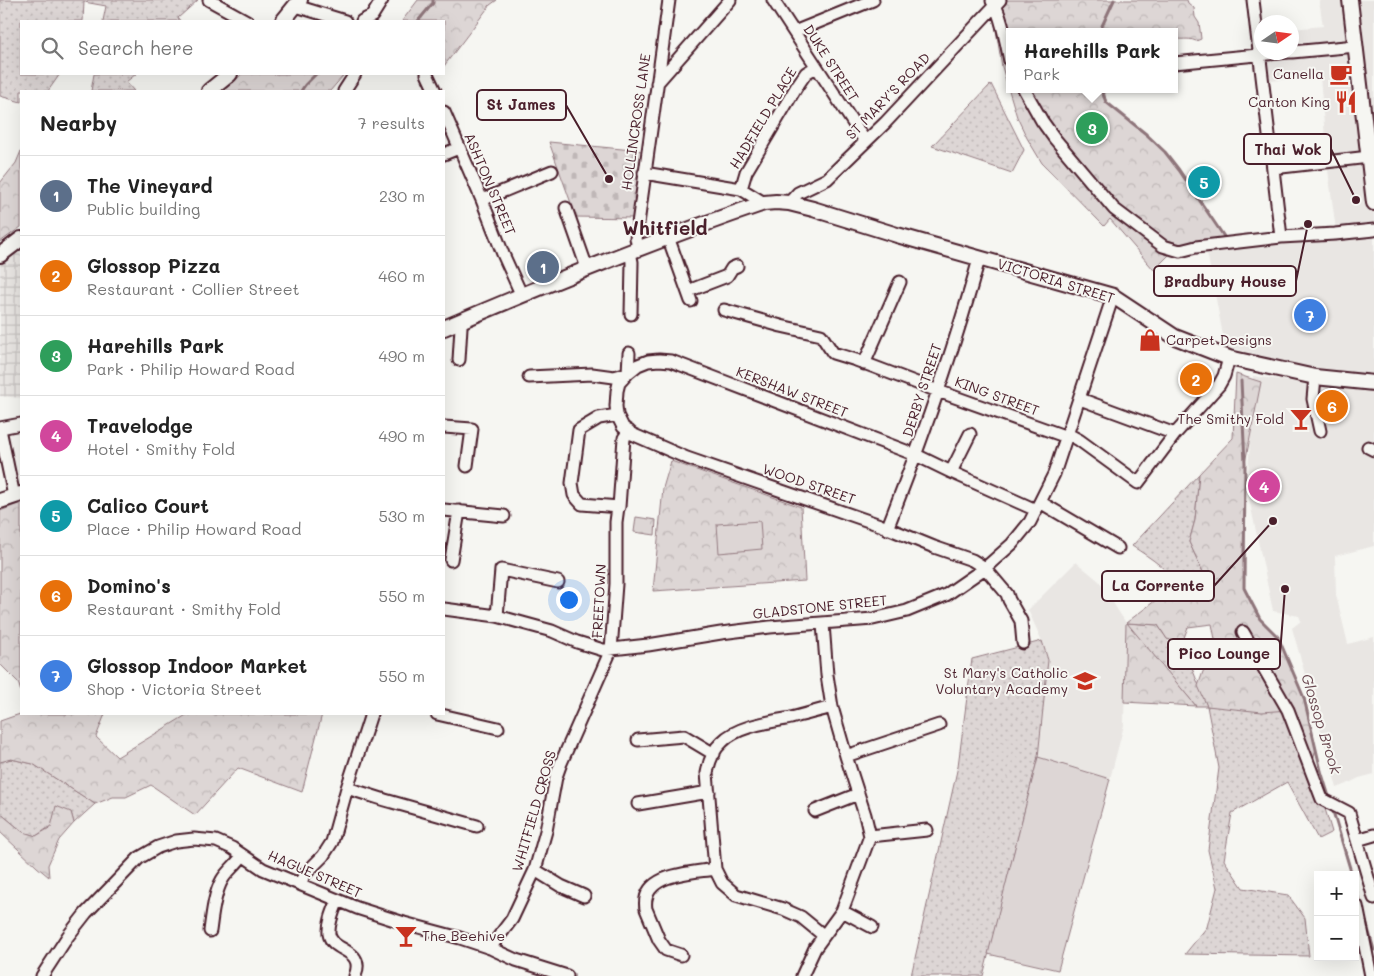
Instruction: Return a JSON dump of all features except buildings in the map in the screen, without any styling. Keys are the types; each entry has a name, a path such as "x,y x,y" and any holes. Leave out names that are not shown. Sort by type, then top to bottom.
{"main road":[{"path":"1350,0 1374,203"},
{"path":"284,20 298,3"},
{"path":"210,90 229,75"},
{"name":"VICTORIA STREET","path":"445,328 587,268 668,237 764,203 776,202 789,203 1113,296 1175,337 1229,358 1315,377 1374,383"},
{"path":"0,255 20,240"},
{"path":"0,501 18,495"}],"street":[{"path":"209,0 245,20"},
{"path":"364,20 372,16 382,0"},
{"name":"HOLLINCROSS LANE","path":"634,250 669,0"},
{"path":"657,84 730,0"},
{"name":"DUKE STREET","path":"773,0 865,141"},
{"path":"794,32 873,0"},
{"path":"1252,0 1254,19"},
{"path":"995,2 1006,43"},
{"name":"ST MARY'S ROAD","path":"789,203 798,193 827,179 885,123 995,2"},
{"path":"298,3 343,20"},
{"path":"1299,51 1356,46"},
{"path":"1178,63 1254,56"},
{"path":"1259,60 1281,237"},
{"name":"HADFIELD PLACE","path":"741,189 746,172 797,86 806,73 816,67"},
{"path":"345,90 354,75"},
{"path":"427,75 435,90"},
{"path":"1026,93 1054,139 1114,209 1163,246 1180,251 1196,247 1281,237 1374,230"},
{"name":"ASHTON STREET","path":"445,114 522,296"},
{"path":"445,154 459,148"},
{"path":"1273,168 1369,157"},
{"path":"482,200 552,171"},
{"path":"644,173 741,189 764,203"},
{"path":"566,208 587,268"},
{"path":"668,237 690,296 727,276 732,268 737,266"},
{"path":"631,314 634,250"},
{"name":"DERBY STREET","path":"887,529 916,455 938,391 969,297 979,259"},
{"path":"864,364 900,282"},
{"name":"GLADSTONE STREET","path":"445,609 497,616 552,630 577,642 603,650 611,650 721,633 873,619 907,610 946,595 986,568 1012,544 1030,522 1054,474 1113,296"},
{"name":"KING STREET","path":"724,310 821,335 833,353 1079,440 1138,483 1176,434"},
{"path":"459,321 461,327 459,360"},
{"path":"617,415 599,418 580,430 572,483 574,495 582,504 620,506 621,470 626,429 617,415 616,406 619,384 628,373 629,353"},
{"path":"1080,399 1176,434 1219,385 1224,376 1229,358"},
{"name":"KERSHAW STREET","path":"529,377 592,374 614,376 628,373 648,361 671,361 916,455 951,472 1038,506 1118,548"},
{"path":"1315,377 1314,399 1320,431"},
{"path":"18,495 11,485 0,429 20,424"},
{"path":"445,427 472,429 466,466"},
{"name":"WOOD STREET","path":"626,429 632,434 687,458 972,560 986,568"},
{"path":"951,472 970,434"},
{"path":"0,501 0,507"},
{"name":"FREETOWN","path":"611,650 616,584 616,522 618,507"},
{"path":"445,510 504,516"},
{"path":"452,560 459,511"},
{"path":"986,568 1007,594 1018,615 1023,643"},
{"path":"497,616 501,570 558,582"},
{"path":"802,976 823,935 842,911 870,836 832,708 823,624"},
{"path":"1243,632 1288,710 1322,799 1349,813 1374,898"},
{"name":"WHITFIELD CROSS","path":"490,948 512,919 535,870 546,831 556,777 611,650"},
{"path":"823,935 801,917 783,909 736,895 722,883 715,869 707,773 714,754 721,743 739,730 832,708"},
{"path":"300,883 305,874 323,856 332,842 371,715"},
{"path":"441,715 498,728"},
{"path":"846,756 939,725"},
{"path":"638,740 684,736 714,754"},
{"path":"347,788 478,826"},
{"path":"638,804 708,792"},
{"path":"815,811 858,794"},
{"path":"870,836 927,830"},
{"path":"1357,840 1374,835"},
{"name":"HAGUE STREET","path":"42,976 68,936 86,913 139,858 158,846 194,839 216,841 232,848 263,869 357,908 460,938 523,962 567,976"},
{"path":"210,932 212,914 222,880 242,856"},
{"path":"681,955 666,950 659,940 646,908 646,898 655,883 665,878 715,869"},
{"path":"535,870 561,886 584,896"},
{"path":"338,900 330,925 329,936 334,944 351,953 358,970 355,976"},
{"path":"842,911 872,927"},
{"path":"1359,916 1371,976"}],"shaded area":[{"path":"1319,0 1374,0 1374,546 1335,556 1336,595 1348,644 1374,637 1374,774 1359,778 1337,788 1292,628 1301,621 1299,616 1273,611 1247,489 1253,376 1305,385 1308,368 1225,346 1207,252 1337,238 1327,162 1320,76 1270,81 1268,60 1299,60 1299,28 1323,26"},
{"path":"20,249 20,398 0,396 0,265"},
{"name":"St Mary's Catholic Voluntary Academy","path":"1076,562 1099,581 1126,623 1124,725 1110,779 1038,757 1048,660 1028,610"}],"green space":[{"path":"0,0 198,0 178,18 179,20 103,20 106,6 84,2 83,20 20,20 20,75 59,75 49,90 20,90 20,102 0,96"},
{"path":"418,0 497,0 490,5 445,65 445,20 403,20"},
{"path":"1000,0 1187,0 1194,8 1195,17 1199,23 1201,39 1196,41 1178,39 1178,28 1006,28 1006,41"},
{"path":"995,24 1006,60 1006,80"},
{"path":"94,75 135,75 126,82 133,90 91,90"},
{"path":"241,75 343,75 331,90 224,90"},
{"path":"991,84 1024,150 1012,173 932,146"},
{"path":"1010,93 1020,93 1051,142 1113,213 1171,253 1154,270 1110,219 1104,226 1042,163 1017,117"},
{"path":"1027,93 1105,93 1106,102 1165,152 1229,244 1180,251 1114,209"},
{"path":"549,142 643,151 634,218 576,217"},
{"path":"20,153 20,228 0,242 0,183 16,163"},
{"path":"1236,374 1261,382 1245,463 1244,588 1260,619 1278,637 1304,698 1316,748 1312,766 1288,710 1262,712 1207,706 1198,686 1205,666 1217,649 1212,624 1188,627 1182,643 1167,639 1158,625 1127,623 1196,706 1124,702 1126,623 1169,590 1188,591 1203,572 1189,542 1195,520 1199,474 1233,438"},
{"path":"671,461 801,507 805,581 653,591 663,488"},
{"path":"1199,474 1195,520 1189,542 1203,572 1188,591 1180,590 1165,570 1132,546"},
{"path":"20,503 20,689 18,682 0,664 0,511"},
{"path":"636,517 656,520 655,535 634,532"},
{"path":"760,521 762,549 719,553 717,524"},
{"path":"1126,623 1158,625 1167,639 1182,643 1207,706 1196,706"},
{"path":"1042,641 1048,660 1038,757 983,976 911,976 958,766 972,659"},
{"path":"1207,706 1288,710 1312,766 1332,832 1318,839 1287,782 1232,813 1224,860 1243,888 1288,895 1305,918 1309,956 1185,954 1207,927 1217,888 1208,850 1219,768"},
{"path":"20,714 105,715 96,737 117,757 186,715 322,715 302,792 238,768 195,815 151,785 126,797 113,797 95,804 33,764 11,759 0,762 0,721"},
{"path":"1038,757 1110,779 1058,970 988,954"},
{"path":"11,759 33,764 95,804 74,823 71,812 36,836 23,832 0,813 0,762"},
{"path":"56,806 71,812 74,823 59,840 48,865 49,877 0,832 0,813 23,832 36,836 51,827"}],"waterway":[{"path":"419,20 433,3 433,0"},
{"name":"Glossop Brook","path":"1102,28 1114,0"},
{"path":"302,90 315,75"},
{"name":"Glossop Brook","path":"1103,93 1106,102 1165,152 1227,241"},
{"name":"Glossop Brook","path":"1241,381 1245,463 1244,588 1260,619 1278,637 1304,698 1321,771 1330,800"},
{"name":"Glossop Brook","path":"1332,808 1351,871"},
{"name":"Glossop Brook","path":"1366,922 1374,950"}],"place":[{"name":"Canella","path":"1341,74"},
{"name":"Canton King","path":"1346,102"},
{"name":"Harehills Park","path":"1092,128"},
{"name":"St James","path":"609,179"},
{"name":"Calico Court","path":"1204,182"},
{"name":"Thai Wok","path":"1356,200"},
{"name":"Bradbury House","path":"1308,224"},
{"name":"The Vineyard","path":"543,267"},
{"name":"Glossop Indoor Market","path":"1310,315"},
{"name":"Carpet Designs","path":"1150,340"},
{"name":"Glossop Pizza","path":"1196,379"},
{"name":"Domino's","path":"1332,406"},
{"name":"The Smithy Fold","path":"1301,419"},
{"name":"Travelodge","path":"1264,486"},
{"name":"La Corrente","path":"1273,521"},
{"name":"Pico Lounge","path":"1285,589"},
{"name":"St Mary's Catholic Voluntary Academy","path":"1085,681"},
{"name":"The Beehive","path":"406,936"}],"district":[{"name":"Whitfield","path":"665,228"}]}
